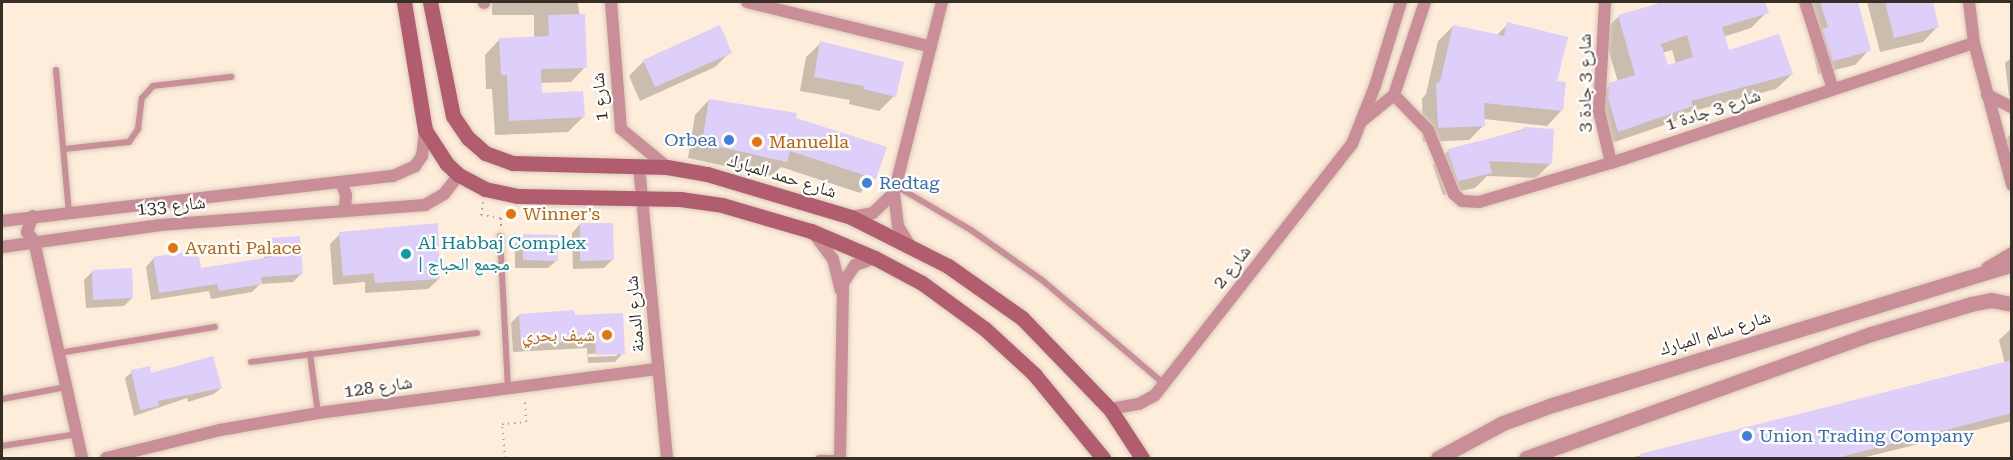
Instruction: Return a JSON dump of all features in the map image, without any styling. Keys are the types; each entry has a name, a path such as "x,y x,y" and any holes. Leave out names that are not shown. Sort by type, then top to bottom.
{"main road":[{"path":"404,2 425,130 447,164 459,175 485,189 518,196 642,199 722,205 811,231 875,258 922,284 985,329 1034,374 1103,459"},
{"name":"شارع حمد المبارك","path":"430,2 453,116 477,147 513,163 667,167 740,181 851,217 910,246 985,290 1022,318 1110,409 1142,459"}],"street":[{"name":"شارع 1","path":"610,2 621,129 667,167"},
{"path":"747,2 931,47"},
{"path":"910,246 898,226 895,190 942,2"},
{"name":"شارع 2","path":"1110,409 1147,400 1163,383 1333,170 1363,120 1401,2"},
{"path":"1394,95 1425,2"},
{"name":"شارع 3 جادة 3","path":"1605,2 1599,111 1611,163"},
{"path":"1805,2 1833,89"},
{"path":"1969,2 1974,43 2012,186"},
{"name":"شارع 3 جادة 1","path":"1394,95 1428,130 1450,190 1462,201 1479,202 1611,163 1974,43"},
{"name":"شارع 2","path":"1363,120 1394,95"},
{"path":"1987,95 2012,107"},
{"name":"شارع 133","path":"2,221 405,173 422,156 425,130"},
{"name":"شارع الدمنة","path":"639,167 667,459"},
{"name":"شارع 133","path":"2,247 160,225 345,209 425,205 444,194 459,175"},
{"path":"341,182 346,195 345,209"},
{"path":"851,217 873,213 895,190"},
{"path":"33,216 27,232 34,241 82,459"},
{"path":"811,231 833,259 841,294 840,458"},
{"path":"1979,272 2012,253"},
{"path":"841,294 847,273 864,260 875,258"},
{"name":"شارع سالم المبارك","path":"1438,459 1503,423 1552,405 1979,272 2012,264"},
{"path":"1529,458 1871,334 1971,304 1991,300 2012,304"},
{"name":"شارع 128","path":"106,459 137,454 220,430 318,413 658,369"}],"lane":[{"path":"56,70 69,212"},
{"path":"64,149 129,142 136,136 142,98 153,86 231,77"},
{"path":"895,190 971,230 1042,280 1163,383"},
{"path":"500,236 508,388"},
{"path":"59,353 215,327"},
{"path":"250,362 477,333"},
{"path":"310,354 318,413"},
{"path":"2,399 66,387"},
{"path":"2,446 77,434"},
{"path":"819,459 840,458"}],"path":[{"path":"485,189 481,215 501,218 500,236"},
{"path":"505,459 502,424 526,422 523,386"}],"building":[{"path":"1665,2 1765,2 1769,13 1722,27 1729,50 1779,34 1793,74 1691,101 1693,106 1618,132 1608,98 1609,83 1635,75 1618,15","holes":["1687,35 1693,57 1668,65 1661,44"]},
{"path":"1820,2 1858,2 1871,51 1833,61 1822,29 1828,27"},
{"path":"1885,2 1933,2 1939,27 1894,38"},
{"path":"585,14 587,68 541,69 542,93 583,91 585,117 509,121 507,75 501,75 499,38 549,36 548,15"},
{"path":"1507,22 1568,37 1557,81 1566,82 1563,111 1484,103 1485,126 1438,128 1436,83 1440,82 1453,25 1504,36"},
{"path":"720,25 732,53 655,87 643,60"},
{"path":"820,41 904,62 896,97 863,89 864,86 814,77"},
{"path":"709,99 797,113 796,118 887,147 876,179 790,151 787,162 702,143"},
{"path":"1523,127 1554,129 1552,164 1489,161 1492,173 1458,181 1447,149 1524,130"},
{"name":"Al Habbaj Complex | مجمع الحباج","path":"438,223 440,279 375,283 374,273 343,276 339,232"},
{"path":"580,223 613,223 614,260 580,261"},
{"path":"523,234 558,235 558,261 523,260"},
{"path":"300,236 303,274 261,277 262,284 219,291 217,284 159,293 153,257 198,250 201,268 272,257 271,238"},
{"path":"132,268 133,298 93,300 92,270"},
{"path":"574,310 575,315 623,313 625,354 596,355 595,340 521,345 519,314"},
{"path":"213,356 222,388 158,401 159,406 140,410 131,370 150,366 151,373"},
{"path":"2012,360 2012,413 1833,459 1640,459 1640,454"}],"place":[{"name":"Orbea","path":"729,140"},
{"name":"Manuella","path":"757,142"},
{"name":"Redtag","path":"867,183"},
{"name":"Winner's","path":"511,214"},
{"name":"Avanti Palace","path":"173,248"},
{"name":"Al Habbaj Complex | مجمع الحباج","path":"406,254"},
{"name":"شيف بحري","path":"607,335"},
{"name":"Union Trading Company","path":"1747,436"}]}
